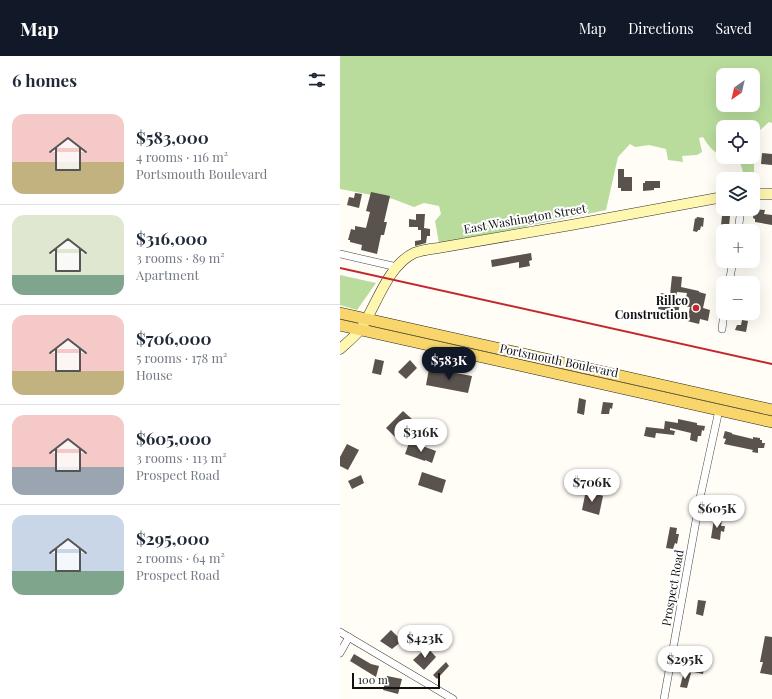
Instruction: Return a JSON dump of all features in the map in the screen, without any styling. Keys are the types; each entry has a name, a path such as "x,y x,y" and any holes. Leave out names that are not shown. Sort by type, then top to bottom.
{"main road":[{"path":"760,194 772,194"},
{"name":"East Washington Street","path":"340,349 360,330 381,291 397,267 407,257 414,253 716,198"},
{"name":"Portsmouth Boulevard","path":"340,313 772,410"},
{"name":"Portsmouth Boulevard","path":"340,325 772,422"}],"street":[{"path":"340,254 397,267"},
{"path":"722,329 723,320"},
{"path":"582,379 584,368"},
{"name":"Prospect Road","path":"664,699 703,486 725,399"},
{"path":"340,632 453,699"},
{"path":"340,653 349,637"}],"green space":[{"path":"340,56 772,56 772,123 769,122 760,130 760,120 716,120 716,153 707,144 703,137 699,138 702,152 697,155 682,156 683,162 668,160 666,149 649,145 635,147 630,144 618,157 606,210 439,243 435,221 441,214 439,206 424,203 414,207 393,199 340,189"},
{"path":"741,164 754,164 754,172 743,172"},
{"path":"340,275 376,283 357,310 340,305"}],"building":[{"path":"762,153 772,154 772,165 761,164"},
{"path":"618,169 624,169 624,177 632,177 632,191 621,191 621,188 618,188"},
{"path":"645,181 660,181 660,188 643,191 643,183 645,183"},
{"path":"371,192 390,196 384,222 387,222 384,235 381,235 377,254 361,250 362,245 350,242 350,240 348,240 351,229 355,230 355,226 366,228 370,212 366,211"},
{"path":"355,193 362,194 359,208 347,205 349,197 354,198"},
{"path":"760,210 765,210 764,214 772,215 772,225 755,222 755,219 753,218 753,216 760,216"},
{"path":"416,214 425,214 424,228 430,229 430,236 427,236 426,243 415,246 415,241 421,240 421,230 418,230 418,227 409,227 409,219 416,220"},
{"path":"722,216 730,216 729,224 721,224"},
{"path":"697,217 704,218 703,227 701,226 700,230 697,232 693,231 695,218 696,219"},
{"path":"531,253 532,260 529,261 530,266 519,268 519,262 492,267 491,260"},
{"path":"672,276 682,277 681,287 706,294 703,308 710,310 708,321 700,319 699,324 687,321 690,307 684,306 687,293 677,292 675,303 680,304 678,313 658,309 661,293 670,295"},
{"path":"742,320 748,321 746,332 735,330 737,325 741,325"},
{"path":"375,359 384,361 381,375 372,373"},
{"path":"410,360 417,368 406,379 398,372"},
{"path":"429,369 472,376 468,393 426,385"},
{"path":"579,398 586,400 584,415 577,413"},
{"path":"603,402 613,403 609,414 601,414"},
{"path":"403,411 413,420 395,437 386,428"},
{"path":"678,419 705,426 704,431 702,430 701,436 698,436 697,442 690,440 691,433 670,428 670,430 675,431 674,435 656,433 655,438 644,436 646,427 664,429 665,421 678,423"},
{"path":"725,431 753,439 753,437 760,438 762,443 765,443 764,448 758,448 758,453 752,452 753,450 724,444 726,439 723,438"},
{"path":"409,443 417,444 436,451 432,463 405,454"},
{"path":"347,444 359,450 348,470 340,466 340,457"},
{"path":"422,472 446,480 442,493 418,485"},
{"path":"361,475 364,483 352,489 348,481"},
{"path":"586,490 603,496 599,515 582,510"},
{"path":"714,519 722,520 721,526 725,526 724,532 721,531 720,540 711,538"},
{"path":"670,527 677,528 676,534 679,534 677,544 675,543 673,549 666,548"},
{"path":"698,600 706,601 703,616 696,614"},
{"path":"391,630 402,641 392,649 380,641"},
{"path":"765,636 772,637 772,675 760,673 763,662 760,662"},
{"path":"427,647 436,657 424,670 413,660"},
{"path":"354,654 371,664 379,666 376,677 350,661"},
{"path":"446,662 449,666 437,679 433,675"},
{"path":"697,662 705,664 703,674 694,672"},
{"path":"684,671 691,673 687,688 680,687"},
{"path":"387,676 402,679 398,694 383,690"}],"railway":[{"path":"340,268 772,364"}],"place":[{"name":"Rillco Construction","path":"696,308"}]}
